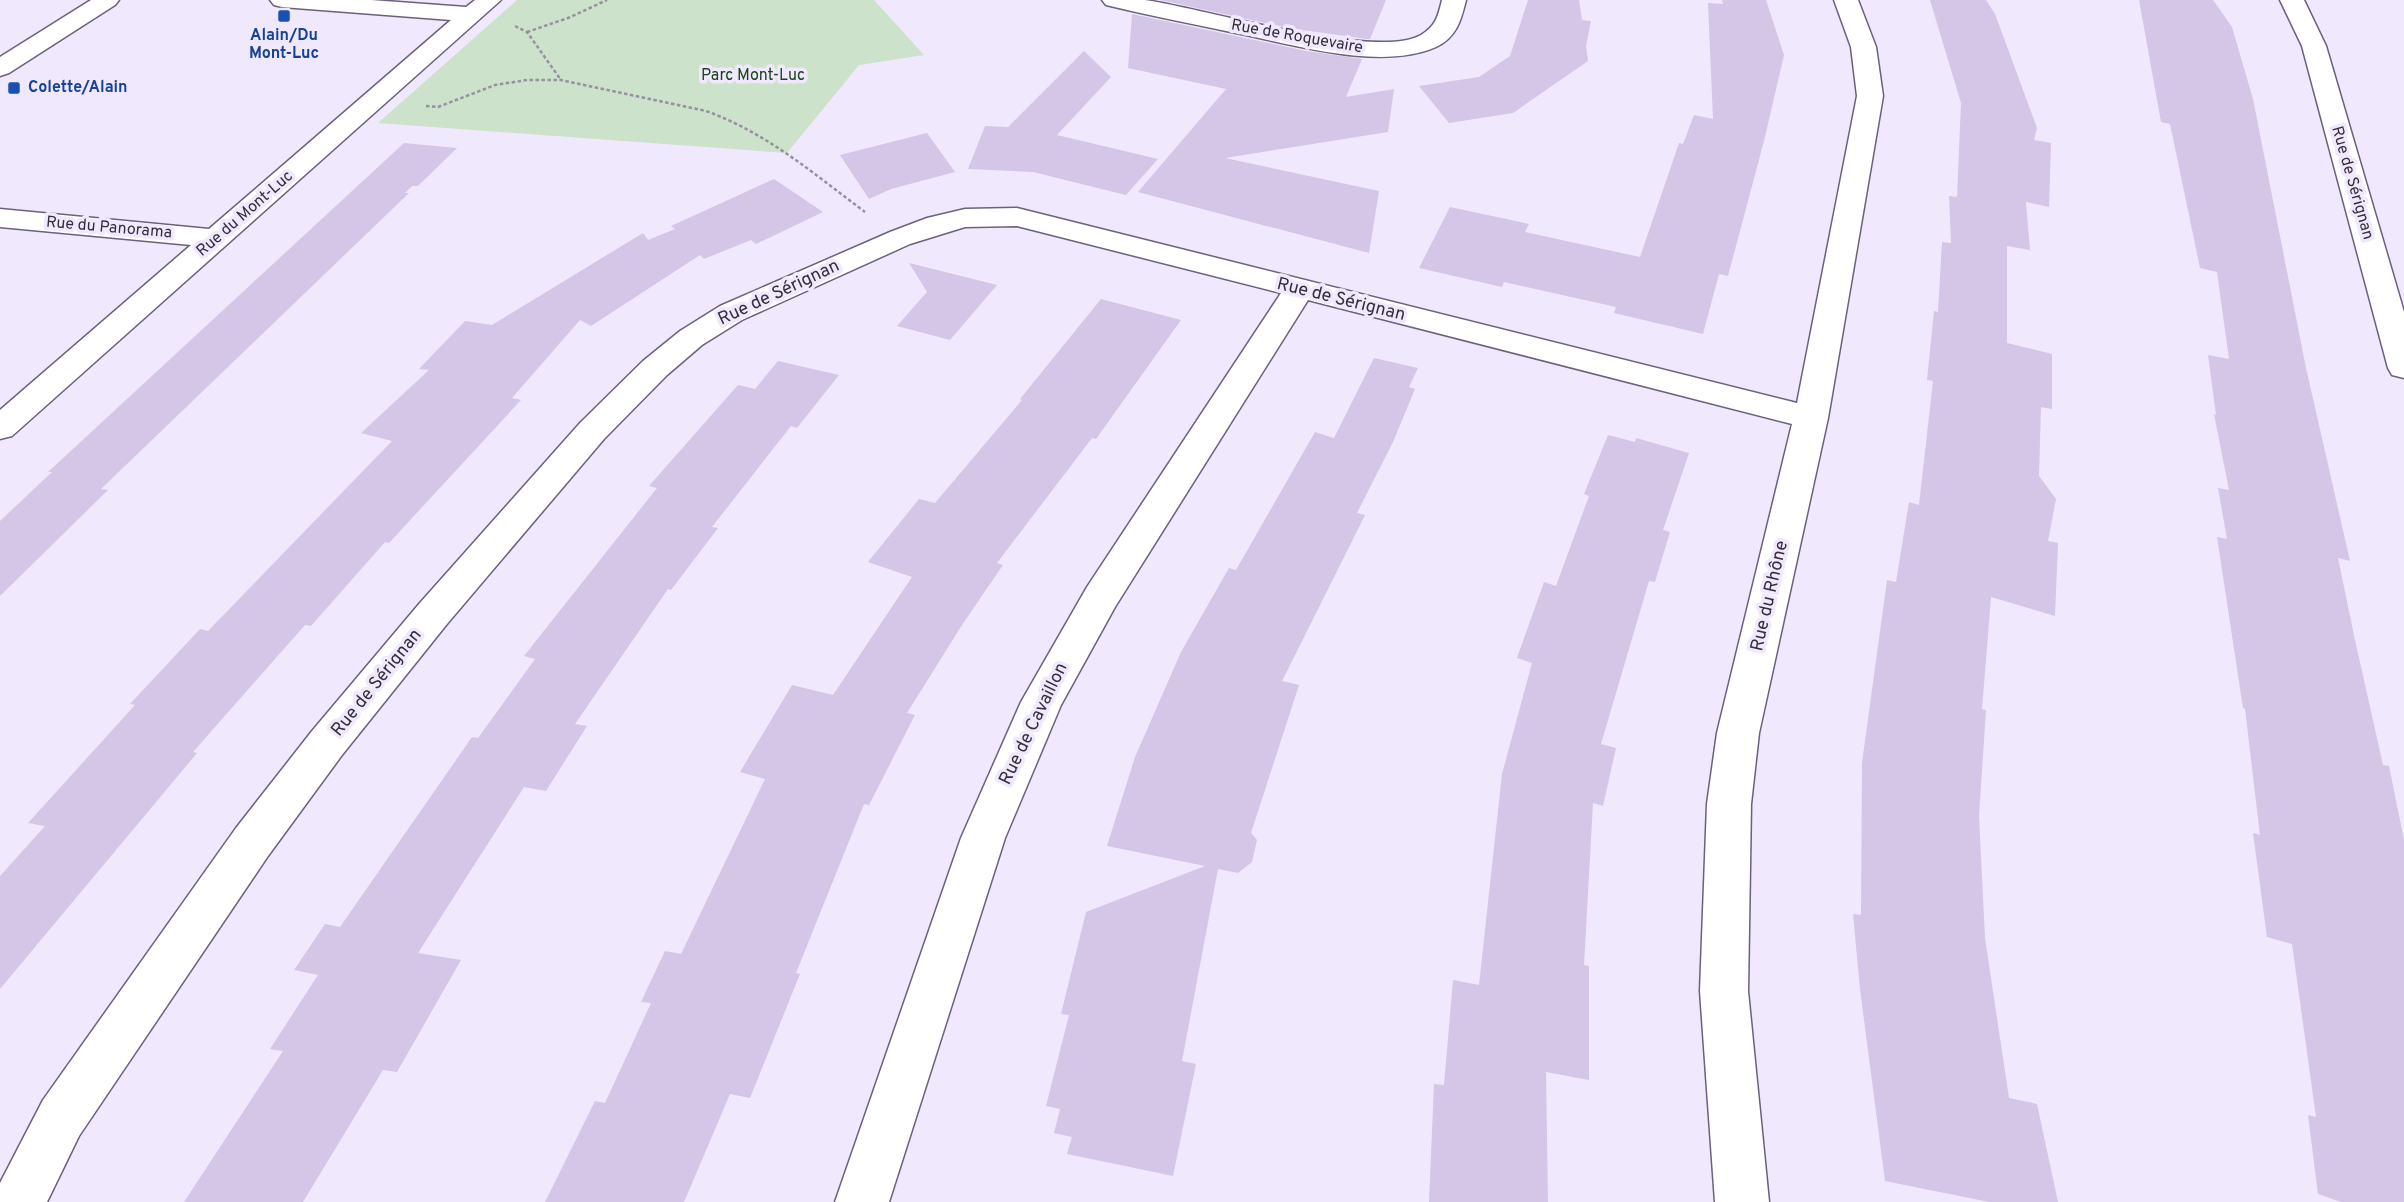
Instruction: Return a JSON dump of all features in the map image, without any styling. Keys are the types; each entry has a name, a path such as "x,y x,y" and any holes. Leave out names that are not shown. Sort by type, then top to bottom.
{"street":[{"path":"0,68 107,0"},
{"path":"282,0 481,8"},
{"name":"Rue de Roquevaire","path":"1114,0 1318,43 1372,50 1399,48 1437,36 1449,27 1453,17 1454,0"},
{"name":"Rue du Rhône","path":"1742,1202 1724,991 1729,804 1738,733 1811,418 1870,96 1868,55 1846,0"},
{"name":"Rue de Sérignan","path":"2292,0 2314,46 2404,368"},
{"name":"Rue du Mont-Luc","path":"0,428 481,8"},
{"name":"Rue de Sérignan","path":"19,1202 61,1118 252,842 327,743 433,614 592,432 655,368 691,338 731,313 900,238 937,224 965,218 1017,217 1811,418"},
{"name":"Rue du Panorama","path":"0,218 217,239"},
{"name":"Rue de Cavaillon","path":"862,1202 983,838 1042,702 1101,597 1299,290"}],"path":[{"path":"527,32 568,19 607,0"},
{"path":"481,8 527,32 562,80"},
{"path":"372,103 438,107 495,85 527,80 562,80 728,118 787,153 900,238"}],"green space":[{"name":"Parc Mont-Luc","path":"517,0 874,0 924,55 859,65 787,153 378,123"}],"building":[{"path":"1160,0 1386,0 1370,39 1367,39 1288,28"},
{"path":"1528,0 1579,0 1582,20 1591,21 1586,46 1588,61 1513,113 1449,123 1419,86 1479,77 1510,56"},
{"path":"1722,0 1766,0 1784,55 1728,276 1719,274 1703,334 1614,313 1616,307 1504,282 1502,287 1419,268 1450,207 1529,224 1525,232 1640,257 1679,143 1683,144 1694,115 1713,119 1708,3 1723,4"},
{"path":"1930,0 1986,0 1995,14 2037,128 2034,140 2051,143 2049,207 2026,202 2030,250 2007,246 2007,343 2052,354 2052,409 2041,407 2039,476 2056,499 2048,541 2058,543 2055,616 1991,597 1982,709 1986,710 1979,816 1985,938 2009,1098 2037,1104 2058,1202 1989,1202 1885,1181 1860,989 1853,914 1861,915 1862,763 1887,580 1896,582 1909,502 1919,505 1933,381 1927,380 1934,311 1938,312 1942,242 1951,243 1949,196 1957,197 1961,103"},
{"path":"2139,0 2213,0 2232,27 2253,99 2306,368 2350,561 2338,558 2383,765 2389,766 2404,840 2404,1202 2341,1202 2318,1194 2308,1115 2316,1117 2292,944 2267,937 2253,833 2260,835 2245,709 2217,537 2227,539 2218,488 2229,490 2214,414 2216,415 2208,355 2229,359 2217,272 2200,268 2170,124 2161,122"},
{"path":"1132,14 1306,51 1362,59 1346,97 1394,89 1388,132 1225,158 1379,191 1369,253 1138,192 1226,89 1128,68"},
{"path":"1084,51 1111,77 1057,135 1158,159 1126,195 1033,172 968,169 985,126 1008,127"},
{"path":"927,133 955,172 891,189 869,199 840,155"},
{"path":"404,143 457,148 418,186 412,186 405,193 409,193 101,489 108,490 0,596 0,521 52,472 48,472"},
{"path":"774,179 823,212 756,244 751,240 704,259 700,255 591,326 580,320 512,398 521,400 389,543 385,542 311,626 305,625 193,752 197,753 0,989 0,876 45,826 28,823 135,705 130,704 200,629 208,631 392,441 361,433 429,370 419,369 465,321 492,325 643,233 648,240 675,229 671,226"},
{"path":"909,263 997,285 950,340 897,326 927,292"},
{"path":"1101,299 1181,320 1096,439 1092,438 997,563 1003,565 907,713 915,715 869,805 864,804 796,973 800,974 750,1098 730,1094 684,1202 545,1202 595,1101 605,1103 651,1003 641,1002 665,951 681,954 765,779 740,772 792,685 833,695 912,577 868,562 919,499 935,503 1022,400 1020,399"},
{"path":"1374,358 1418,368 1409,387 1415,389 1393,442 1357,513 1365,515 1282,681 1299,685 1251,833 1257,840 1252,862 1238,873 1218,869 1182,1061 1196,1064 1173,1176 1067,1154 1072,1137 1054,1133 1060,1109 1046,1106 1069,1015 1061,1014 1086,912 1205,866 1107,846 1135,757 1181,652 1229,568 1236,570 1315,432 1334,438"},
{"path":"778,361 839,375 797,428 791,426 712,527 718,528 671,590 668,589 575,724 587,726 546,791 524,787 418,953 461,960 397,1072 383,1070 303,1202 184,1202 283,1051 270,1049 318,975 294,970 325,924 340,927 472,737 478,738 535,659 524,656 657,488 649,486 738,385 755,389"},
{"path":"1608,435 1635,442 1636,438 1689,453 1663,530 1670,532 1655,582 1649,581 1601,744 1616,748 1603,806 1593,803 1584,965 1589,966 1589,1080 1546,1072 1548,1202 1429,1202 1434,1084 1444,1085 1453,980 1479,985 1502,774 1532,663 1517,658 1544,582 1556,586 1589,496 1584,494"}],"place":[{"name":"Alain/Du Mont-Luc","path":"284,16"},
{"name":"Colette/Alain","path":"14,88"}]}
